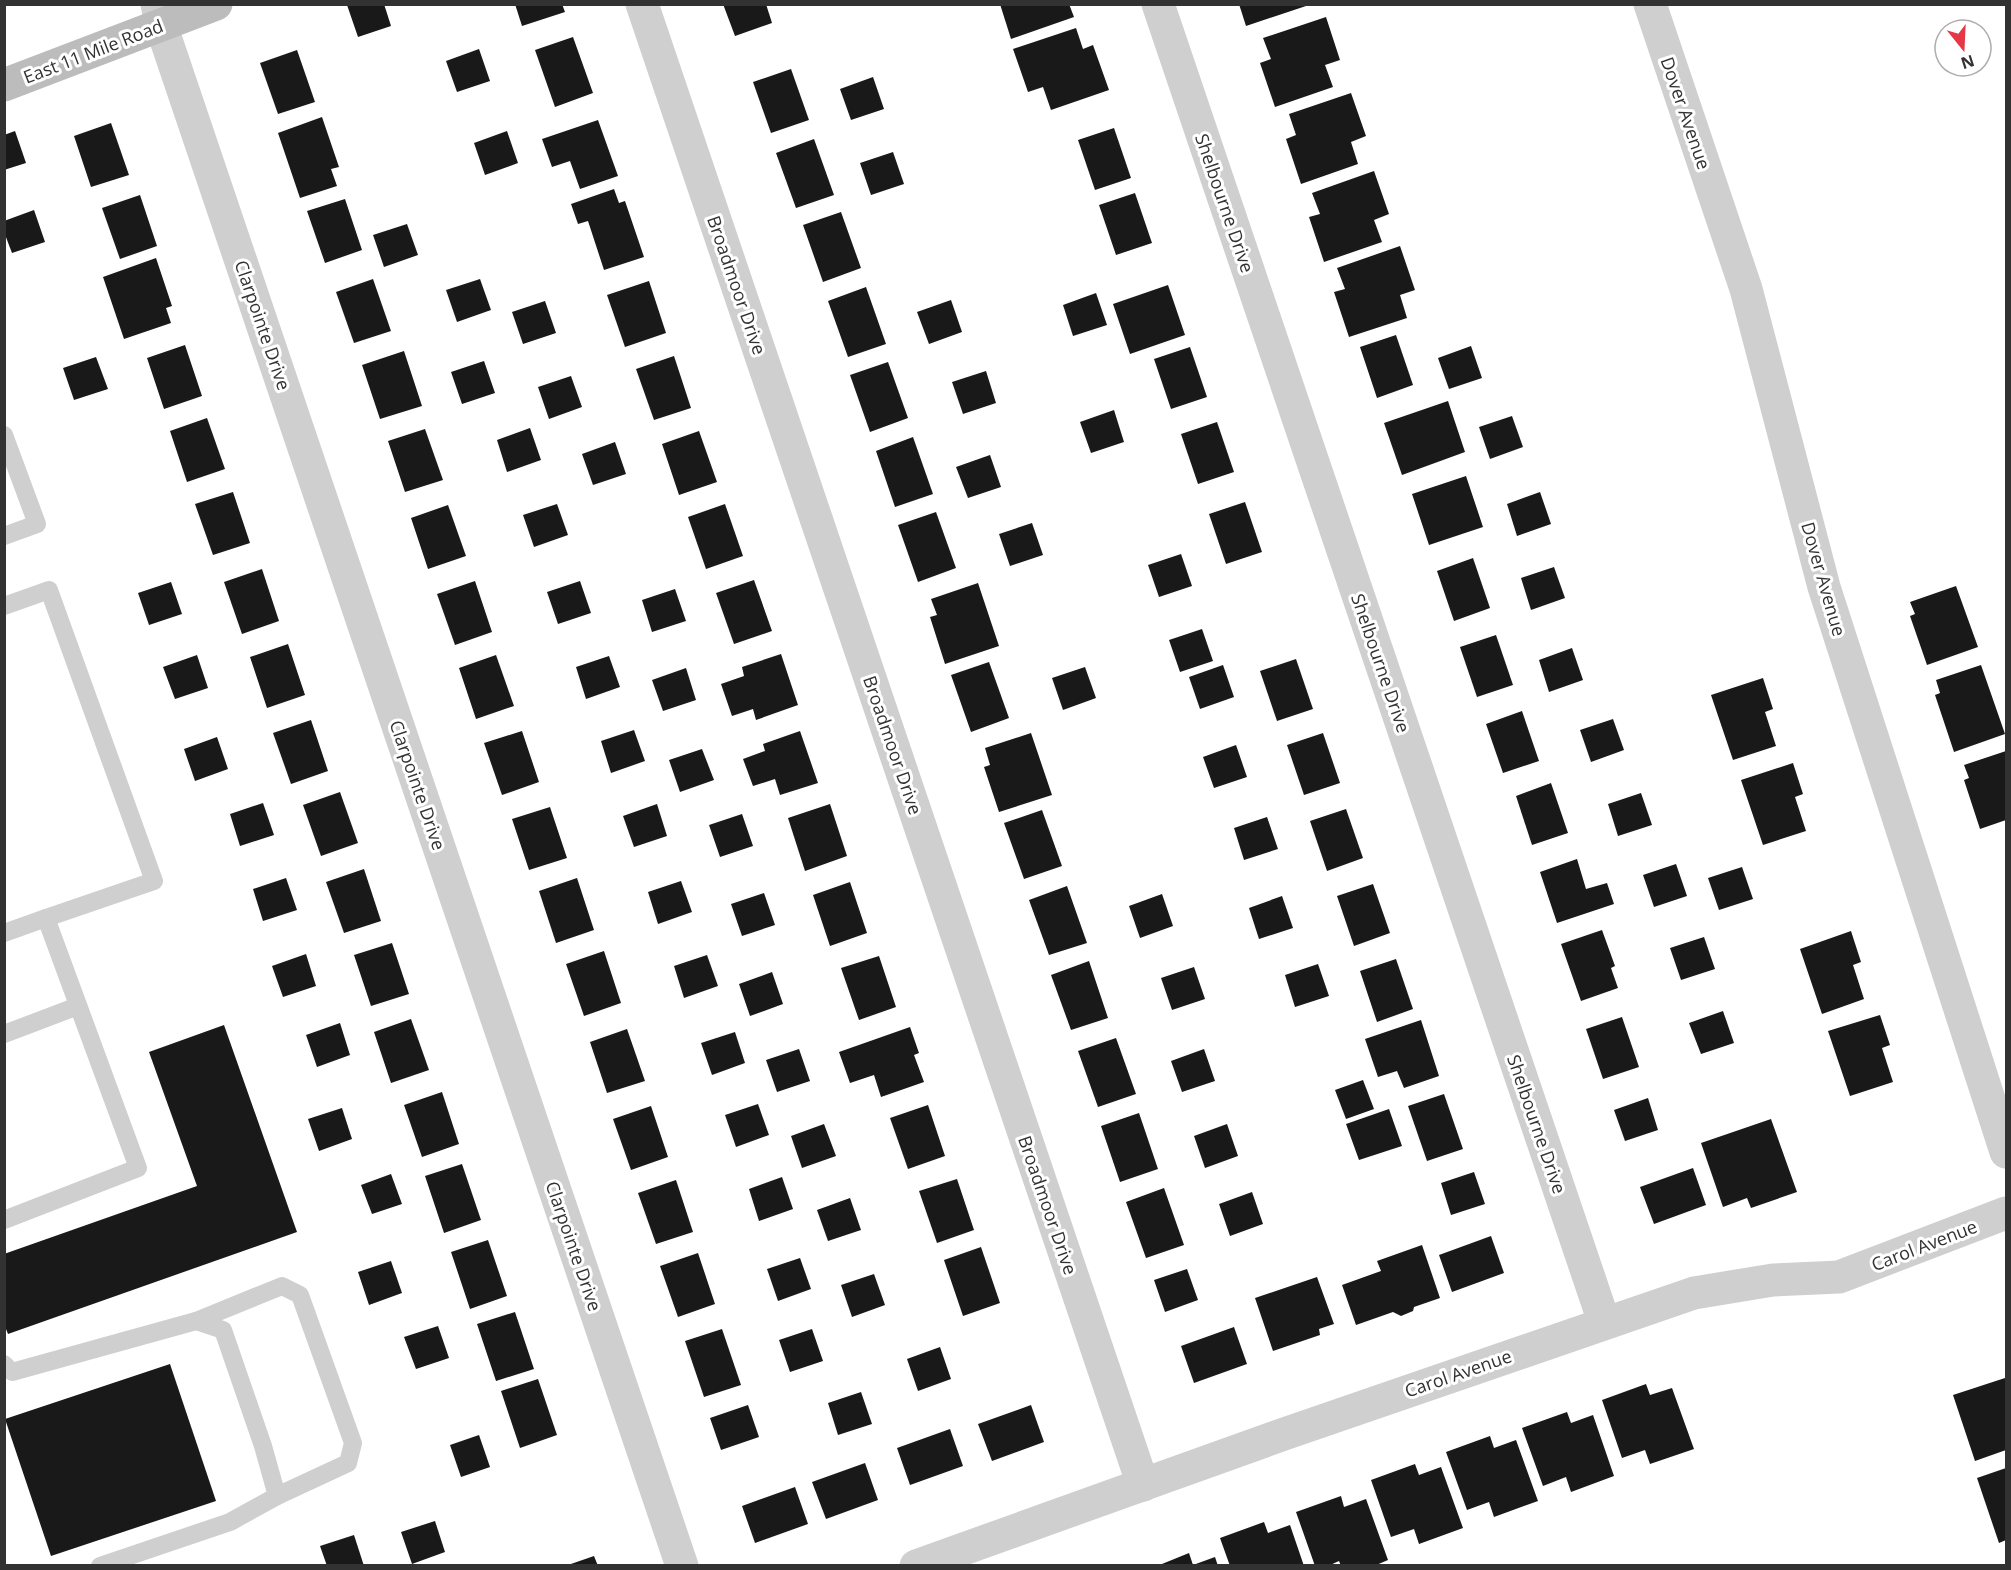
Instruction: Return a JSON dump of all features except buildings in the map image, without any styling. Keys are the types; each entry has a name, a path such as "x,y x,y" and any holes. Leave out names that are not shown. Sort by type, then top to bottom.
{"main road":[{"name":"East 11 Mile Road","path":"4,85 159,15 216,4"}],"street":[{"name":"Broadmoor Drive","path":"642,4 1143,1485"},
{"name":"Shelbourne Drive","path":"1158,4 1604,1322"},
{"name":"Dover Avenue","path":"1650,4 1746,289 1824,587 2007,1152"},
{"name":"Clarpointe Drive","path":"159,15 682,1566"},
{"name":"Carol Avenue","path":"916,1566 1604,1322 1694,1293 1773,1280 1839,1277 2007,1213"}],"lane":[{"path":"4,435 37,524 4,536"},
{"path":"4,606 49,590 154,880 4,933"},
{"path":"4,1220 138,1168 46,918"},
{"path":"4,1034 78,1006"},
{"path":"4,1364 12,1372 196,1321 282,1286 300,1295 353,1443 348,1463 277,1496 230,1522 100,1566"},
{"path":"196,1321 223,1330 263,1446 277,1496"}]}
